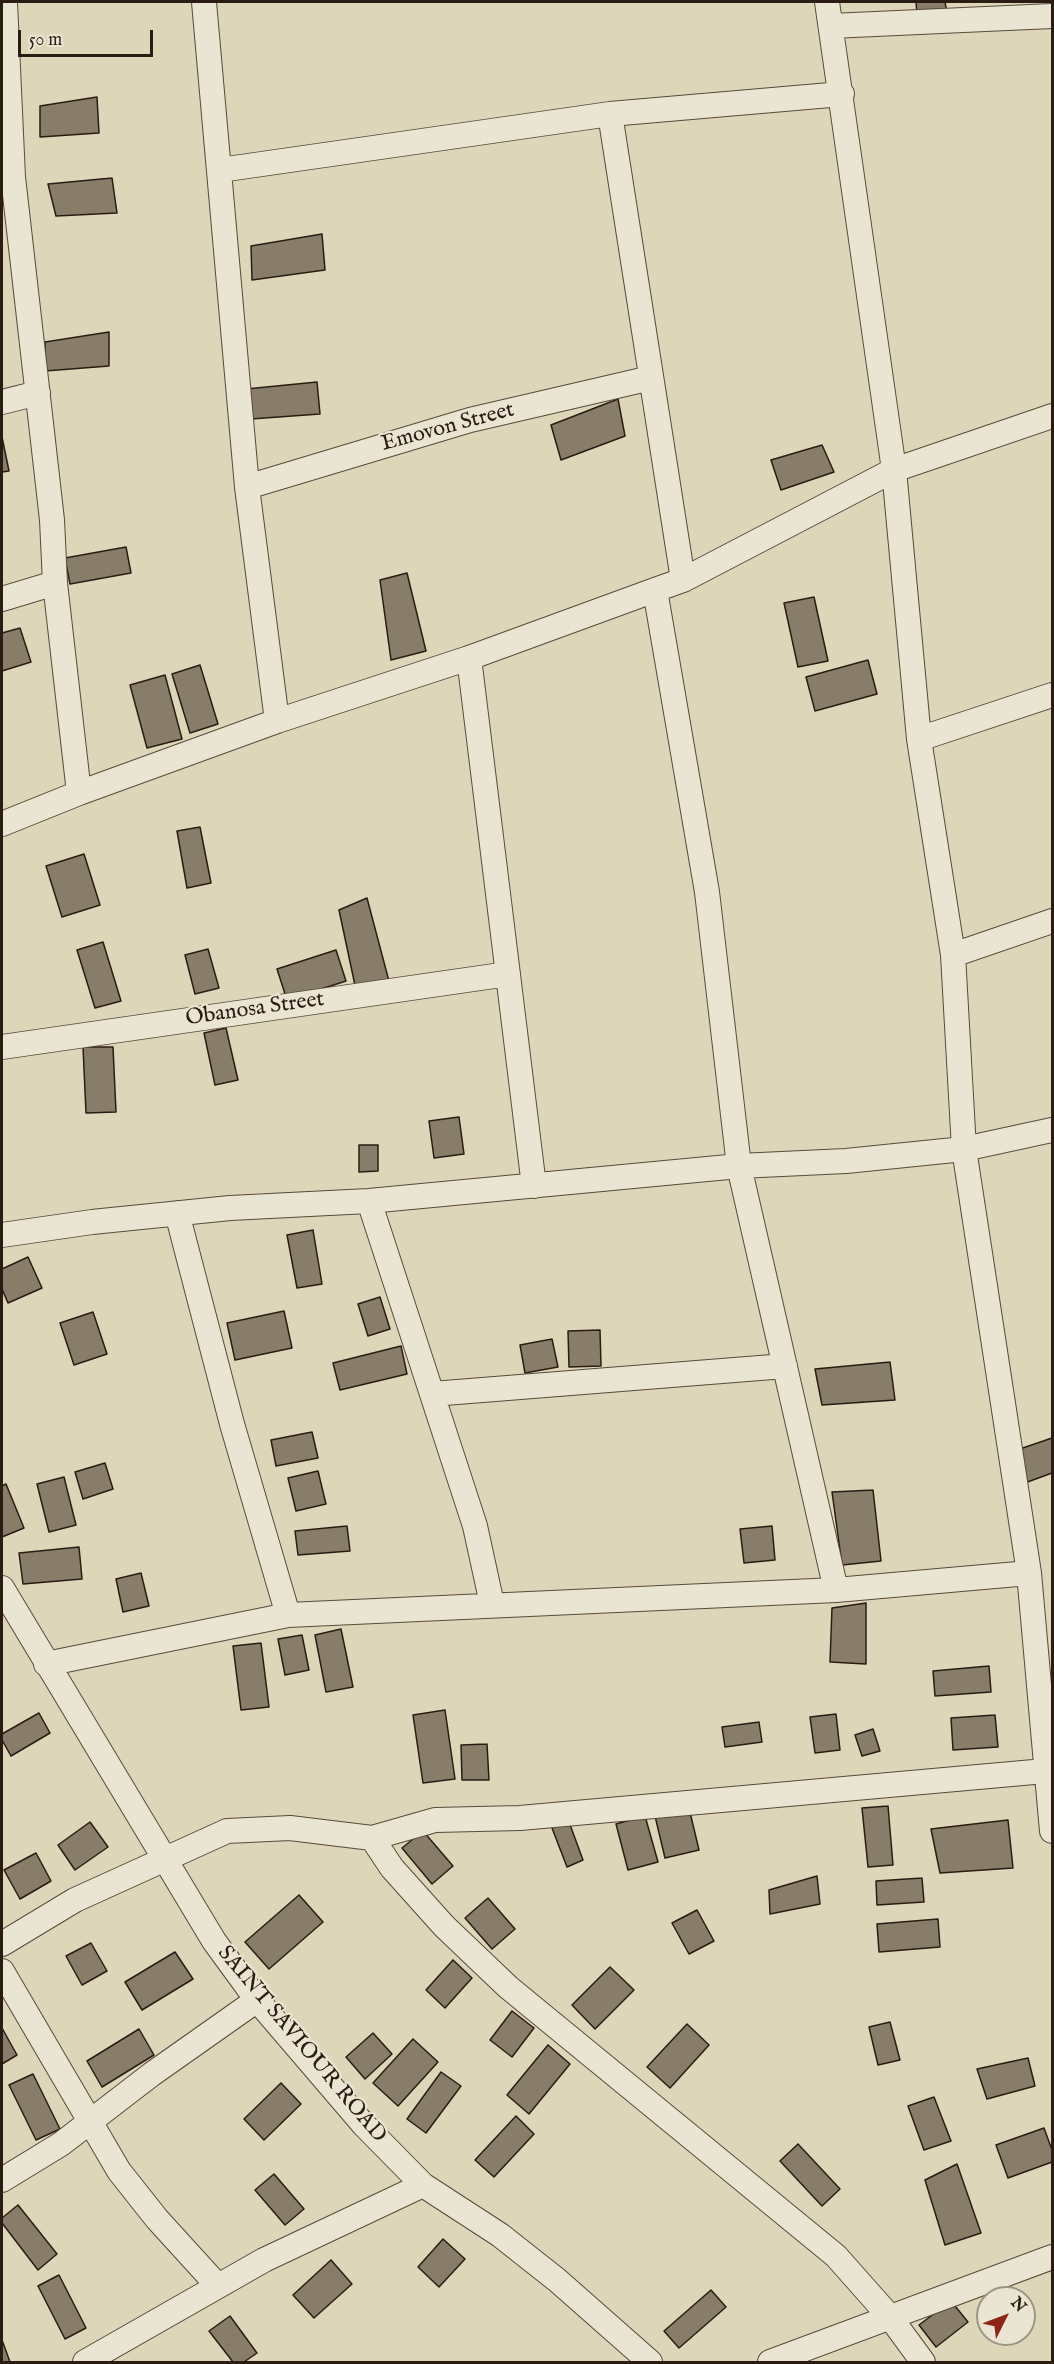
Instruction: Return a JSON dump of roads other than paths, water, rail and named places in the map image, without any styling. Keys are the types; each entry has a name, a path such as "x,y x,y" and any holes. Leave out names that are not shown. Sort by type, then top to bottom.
{"street":[{"path":"5,2 7,177 38,393 52,520 55,583 79,793"},
{"path":"204,2 248,487 277,721"},
{"path":"827,2 842,94 894,470 919,739 953,956 964,1149 1029,1573 1044,1646 1045,1771 1053,1831"},
{"path":"831,26 1052,20"},
{"path":"219,170 610,114 842,94"},
{"path":"610,114 683,579"},
{"name":"Emovon Street","path":"248,487 470,420 651,378"},
{"path":"2,402 38,393"},
{"path":"2,824 79,793 277,721 469,658 655,590 683,579 894,470 1053,416"},
{"path":"2,599 55,583"},
{"path":"655,590 707,892 739,1166 836,1590"},
{"path":"469,658 534,1186"},
{"path":"919,739 1053,695"},
{"path":"953,956 1053,921"},
{"name":"Obanosa Street","path":"3,1041 508,974"},
{"path":"2,1235 177,1213 369,1201 739,1166 846,1161 964,1149 1053,1130"},
{"path":"369,1201 475,1526 492,1604"},
{"path":"177,1213 232,1424 288,1615"},
{"path":"432,1394 785,1366"},
{"path":"46,1664 288,1615 836,1590 1029,1573"},
{"name":"SAINT SAVIOUR ROAD","path":"2,1588 214,1941 256,2000 364,2125 423,2185 500,2235 557,2280 648,2362"},
{"path":"2,1944 75,1899 227,1831 290,1828 372,1838 435,1820 520,1818 1045,1771"},
{"path":"372,1838 393,1868 444,1926 508,1987 836,2256 890,2317 923,2362"},
{"path":"2,1971 88,2123 119,2171 157,2219 218,2286"},
{"path":"2,2180 62,2144 152,2074 256,2000"},
{"path":"85,2362 264,2260 423,2185"},
{"path":"770,2362 1053,2257"}]}
